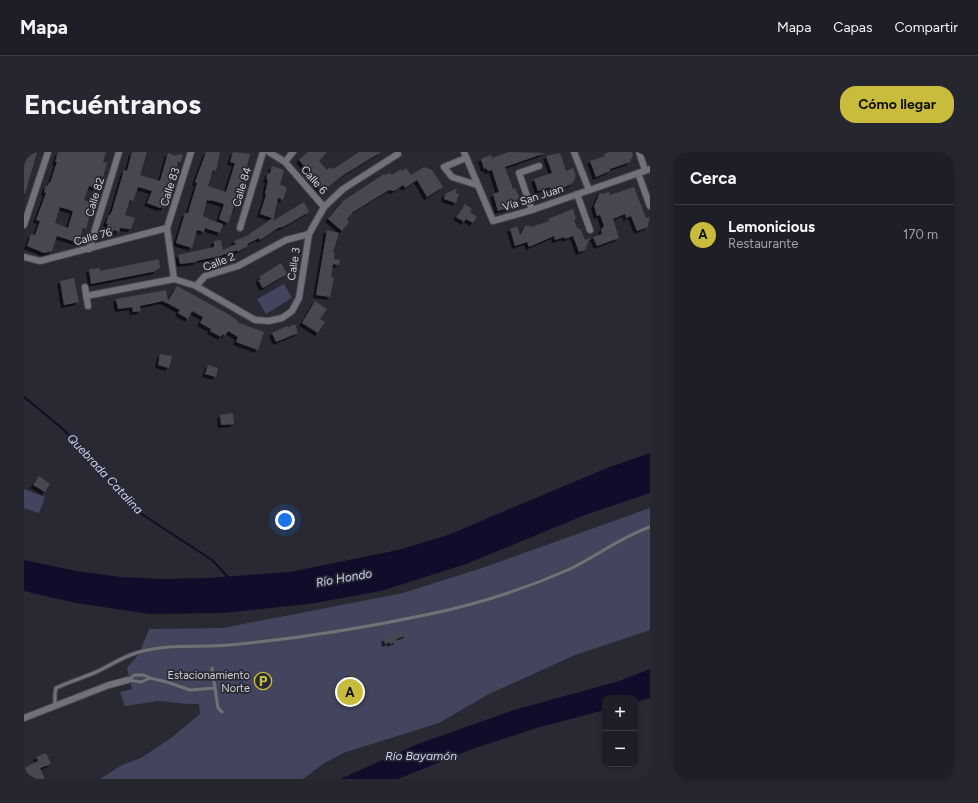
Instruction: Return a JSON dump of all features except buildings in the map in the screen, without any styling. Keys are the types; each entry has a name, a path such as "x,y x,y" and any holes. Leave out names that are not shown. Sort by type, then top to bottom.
{"street":[{"path":"24,225 48,152"},
{"name":"Calle 82","path":"89,249 119,152"},
{"name":"Calle 83","path":"167,228 191,152"},
{"name":"Calle 84","path":"240,228 264,152"},
{"name":"Calle 6","path":"269,152 285,162 324,207"},
{"path":"285,162 293,152"},
{"path":"574,152 589,190"},
{"path":"639,152 648,169"},
{"name":"Calle 3","path":"196,286 255,320 269,321 282,318 292,311 299,298 309,234 324,207 343,189 398,154"},
{"path":"465,155 444,167 452,177 477,185"},
{"name":"Vía San Juan","path":"465,155 493,221 532,210 648,169"},
{"path":"532,210 519,173 540,166"},
{"path":"638,173 650,206"},
{"path":"577,194 590,230"},
{"path":"167,228 174,279"},
{"name":"Calle 76","path":"24,257 40,261 167,228"},
{"name":"Calle 2","path":"86,296 174,279 196,286 205,276 238,266 286,240 309,234"},
{"path":"85,287 88,306"},
{"path":"24,718 109,685 128,680"}],"lane":[{"path":"55,706 56,688 95,673 136,653 160,648 227,645 313,635 430,614 460,607 524,587 570,569 598,554 621,539 650,527"},
{"path":"212,668 218,708 222,712"},
{"path":"128,680 132,677 144,675 190,690 214,688"},
{"path":"128,680 144,682 150,678"}],"shaded area":[{"path":"284,284 292,298 266,314 257,299"},
{"path":"24,489 45,497 39,513 24,508"},
{"path":"650,508 650,630 575,655 489,694 439,723 343,753 323,764 303,779 100,779 122,765 141,758 171,738 200,714 199,704 158,701 125,706 120,692 132,689 127,668 139,654 149,629 223,628 403,593 485,567"}],"water":[{"name":"Río Hondo","path":"650,453 650,493 585,515 466,564 381,591 309,604 222,613 150,614 76,603 24,591 24,560 76,571 121,577 162,579 207,578 290,572 398,550 448,535 607,468"},
{"name":"Río Bayamón","path":"650,669 650,698 638,701 638,695 602,695 602,711 540,727 472,749 398,779 340,779 418,744 514,710 619,681"}],"waterway":[{"name":"Quebrada Catalina","path":"24,397 63,429 137,511 212,560 229,578"}],"place":[{"name":"Estacionamiento Norte","path":"263,681"},
{"name":"Lemonicious","path":"350,692"}]}
